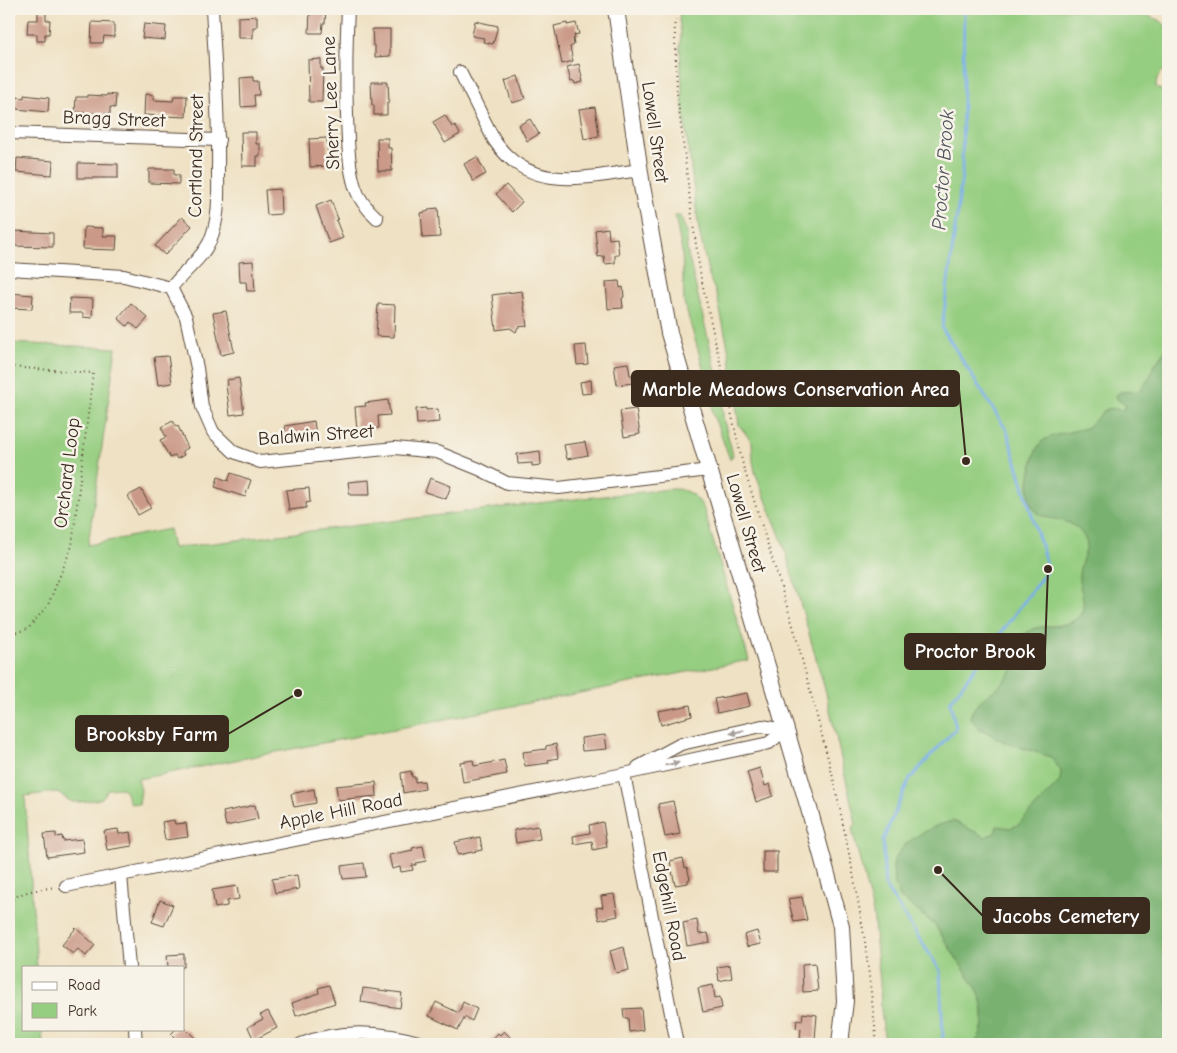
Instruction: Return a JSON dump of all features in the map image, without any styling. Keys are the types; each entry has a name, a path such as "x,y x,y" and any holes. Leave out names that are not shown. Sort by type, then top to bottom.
{"main road":[{"name":"Lowell Street","path":"616,9 640,170 669,333 841,926 845,1001 840,1044"}],"street":[{"name":"Cortland Street","path":"171,288 180,276 196,261 209,242 218,215 218,140 212,9"},
{"name":"Sherry Lee Lane","path":"348,9 346,83 350,163 355,188 360,199 377,218"},
{"path":"460,72 499,148 519,166 531,173 559,179 640,170"},
{"name":"Bragg Street","path":"9,133 218,140"},
{"path":"9,269 124,276 171,288"},
{"name":"Baldwin Street","path":"171,288 186,317 197,368 202,407 213,432 234,452 260,462 395,448 437,452 507,483 559,488 709,470"},
{"name":"Apple Hill Road","path":"624,774 681,744 762,726 785,730"},
{"name":"Apple Hill Road","path":"66,886 769,743 785,730"},
{"name":"Edgehill Road","path":"624,774 677,1044"},
{"path":"121,875 129,966"},
{"path":"135,1030 136,1044"},
{"path":"300,1044 334,1035 357,1032 381,1033 404,1037 426,1044"}],"path":[{"path":"674,9 677,93 701,278 743,465 794,629 835,785 864,933 877,1044"},
{"name":"Orchard Loop","path":"9,367 93,373 72,546 48,605 28,629 9,634"},
{"path":"9,902 15,896 66,886"},
{"path":"9,1014 9,1025"}],"green space":[{"path":"680,9 1139,9 1146,15 1164,23 1167,28 1169,41 1168,67 1159,76 1156,87 1164,92 1168,90 1168,199 1163,228 1168,228 1168,856 893,868 895,884 900,897 934,924 979,992 983,1026 974,1044 885,1044 873,913 852,829 856,824 826,693 783,543 755,472 752,442 739,425 729,352 717,296 709,276 699,230 683,108"},
{"path":"675,216 680,216 687,233 687,250 722,397 723,417 733,455 730,459 712,412 712,399 704,379 703,367 684,302 682,251"},
{"path":"9,343 116,348 88,545 169,529 173,548 538,503 670,489 685,491 697,499 703,507 749,660 138,779 141,790 139,804 130,803 122,788 108,789 100,799 81,802 72,802 56,792 25,796 37,966 22,966 22,1030 42,1030 43,1044 9,1044"},
{"path":"1168,347 1168,1044 974,1044 983,1026 979,992 934,924 900,897 895,884 894,860 904,846 915,837 938,825 952,821 985,837 995,833 997,826 1010,828 1018,825 1060,781 1061,771 1051,757 1006,743 979,728 970,718 974,708 1000,685 1013,669 1018,658 1018,643 1023,636 1035,628 1061,625 1074,621 1083,608 1079,574 1087,543 1081,532 1074,526 1042,516 1031,504 1029,487 1033,459 1039,445 1048,438 1087,427 1105,410 1121,410 1125,408 1125,405 1117,399 1116,395 1120,392 1139,391 1150,377 1153,367"}],"building":[{"path":"310,9 326,9 322,33 309,33"},
{"path":"38,11 46,11 46,20 50,20 49,34 45,34 45,41 37,41 37,34 27,34 28,20 38,20"},
{"path":"257,16 257,27 253,27 253,38 238,38 238,17"},
{"path":"475,21 498,26 493,44 483,42 484,38 472,36"},
{"path":"92,22 114,23 114,37 104,36 103,43 91,43"},
{"path":"567,23 567,25 576,23 579,34 574,35 574,45 570,47 573,61 562,64 554,26"},
{"path":"144,24 166,26 165,40 142,38"},
{"path":"372,29 390,29 390,56 375,57"},
{"path":"321,59 321,69 323,68 322,102 309,102 308,60"},
{"path":"579,64 583,82 575,84 574,81 571,82 567,67"},
{"path":"518,76 525,99 512,103 505,81"},
{"path":"253,77 253,81 258,81 259,95 254,95 255,106 241,107 240,78"},
{"path":"371,82 388,82 389,103 387,103 387,115 374,115"},
{"path":"107,94 116,95 115,108 110,107 110,114 75,112 76,97 87,97 87,95 107,96"},
{"path":"145,94 154,95 154,100 173,101 174,96 187,96 186,117 144,115"},
{"path":"24,95 49,98 48,112 16,109 17,97 24,98"},
{"path":"595,107 599,136 584,139 579,109"},
{"path":"445,115 452,127 455,125 460,134 445,143 433,122"},
{"path":"530,119 539,134 527,141 519,125"},
{"path":"241,132 256,132 256,144 260,144 260,156 257,156 257,166 242,166"},
{"path":"327,138 328,166 310,167 309,139"},
{"path":"377,138 388,138 388,148 391,148 392,171 378,171"},
{"path":"477,157 486,174 473,181 464,164"},
{"path":"17,158 53,161 52,175 16,172"},
{"path":"78,163 118,164 118,178 78,178"},
{"path":"149,169 174,169 174,175 179,175 179,184 149,183"},
{"path":"506,185 522,202 512,212 496,194"},
{"path":"280,189 281,214 267,215 265,190"},
{"path":"331,200 343,238 329,243 316,206"},
{"path":"438,208 440,237 423,238 421,213 429,211 429,209"},
{"path":"182,217 192,226 165,255 155,246"},
{"path":"84,227 103,228 103,236 117,236 116,250 83,249"},
{"path":"608,228 609,239 617,238 619,255 615,255 615,263 605,264 604,256 598,257 595,230"},
{"path":"14,231 53,233 53,247 13,246"},
{"path":"253,261 255,291 247,291 246,282 240,282 239,262"},
{"path":"619,281 620,288 623,287 623,308 608,309 606,282"},
{"path":"522,291 527,326 518,327 516,332 510,328 496,330 492,295"},
{"path":"10,293 33,295 32,309 9,308"},
{"path":"70,298 93,299 92,318 83,317 83,313 69,313"},
{"path":"131,303 148,318 138,329 130,322 127,326 118,318"},
{"path":"378,304 395,305 394,337 376,336"},
{"path":"226,311 234,352 221,355 213,313"},
{"path":"586,345 588,364 577,365 575,346"},
{"path":"168,356 172,383 158,385 154,357"},
{"path":"628,363 633,383 617,385 614,365"},
{"path":"239,378 244,413 230,415 227,380"},
{"path":"591,380 592,393 582,394 580,382"},
{"path":"388,400 390,415 378,416 379,428 357,431 355,407 366,406 365,403"},
{"path":"426,408 426,410 438,409 439,422 417,424 416,409"},
{"path":"636,409 640,434 624,437 620,411"},
{"path":"173,421 176,427 178,426 188,448 182,451 184,455 177,459 175,455 170,458 160,440 166,437 161,427"},
{"path":"314,421 316,435 287,440 285,426"},
{"path":"585,442 588,455 567,459 564,445"},
{"path":"540,451 541,465 532,466 532,463 518,464 517,454"},
{"path":"231,473 251,480 245,497 215,487 218,477 228,481"},
{"path":"430,478 451,486 446,499 425,492"},
{"path":"369,480 370,495 350,495 348,482"},
{"path":"309,488 310,502 306,503 306,508 289,510 286,490"},
{"path":"141,489 151,508 138,515 128,496"},
{"path":"747,693 750,706 717,713 714,699"},
{"path":"690,705 692,716 661,725 658,711"},
{"path":"605,735 607,749 582,751 581,738"},
{"path":"556,744 558,758 548,760 549,763 525,766 523,752 546,749 546,746"},
{"path":"473,760 474,766 504,760 507,774 463,782 460,762"},
{"path":"760,768 765,786 770,784 773,796 756,802 747,772"},
{"path":"411,771 412,777 415,777 415,782 424,781 425,789 403,793 401,773"},
{"path":"376,782 377,796 338,800 336,786"},
{"path":"314,789 316,803 294,807 291,794"},
{"path":"673,801 680,834 665,837 658,804"},
{"path":"255,805 258,819 226,826 223,812"},
{"path":"174,820 175,824 186,823 188,837 165,840 162,822"},
{"path":"603,822 607,847 593,850 592,841 574,844 573,836 590,833 589,825"},
{"path":"538,826 540,839 516,843 514,830"},
{"path":"118,829 119,834 130,832 132,846 107,850 104,831"},
{"path":"56,833 56,837 62,836 63,841 82,839 84,852 47,857 44,834"},
{"path":"480,837 482,850 458,855 455,842"},
{"path":"423,846 426,861 412,865 413,870 401,872 400,867 392,869 389,855"},
{"path":"763,851 777,851 777,872 763,872"},
{"path":"683,858 690,879 688,883 675,885 670,861"},
{"path":"364,863 366,877 343,879 341,866"},
{"path":"297,875 299,889 275,893 272,879"},
{"path":"237,886 239,899 227,901 227,906 215,908 212,890"},
{"path":"614,894 618,916 599,920 596,908 603,907 601,896"},
{"path":"802,897 807,920 794,922 788,899"},
{"path":"160,900 173,905 164,926 152,922"},
{"path":"697,920 699,934 708,933 710,942 687,946 683,923"},
{"path":"76,928 95,945 86,956 78,949 73,954 62,945"},
{"path":"757,931 761,944 747,947 744,935"},
{"path":"624,947 629,970 616,973 610,951"},
{"path":"184,954 184,966 168,966 167,955"},
{"path":"815,963 818,991 803,992 802,964"},
{"path":"730,965 732,978 719,981 717,967"},
{"path":"329,985 335,1003 296,1016 292,1003 319,993 318,988"},
{"path":"713,985 715,998 720,997 722,1008 703,1012 698,988"},
{"path":"363,988 402,993 400,1008 361,1002"},
{"path":"436,1002 459,1013 463,1002 477,1009 472,1021 465,1017 458,1030 429,1016"},
{"path":"641,1008 643,1030 629,1032 628,1018 624,1018 623,1009"},
{"path":"268,1011 277,1028 254,1040 248,1027 263,1019 260,1015"},
{"path":"803,1013 817,1015 815,1039 800,1038 801,1029 796,1028 797,1020 802,1021"},
{"path":"186,1029 201,1044 181,1044 171,1034 175,1030"},
{"path":"504,1031 511,1038 507,1042 508,1044 488,1044 498,1033 500,1035"}],"waterway":[{"name":"Proctor Brook","path":"942,1044 940,970 885,886 883,840 909,780 956,728 950,702 1048,569 1007,431 942,328 962,175 964,9"}],"place":[{"name":"Marble Meadows Conservation Area","path":"966,461"},
{"name":"Proctor Brook","path":"1048,569"},
{"name":"Brooksby Farm","path":"298,693"},
{"name":"Jacobs Cemetery","path":"938,870"}]}
